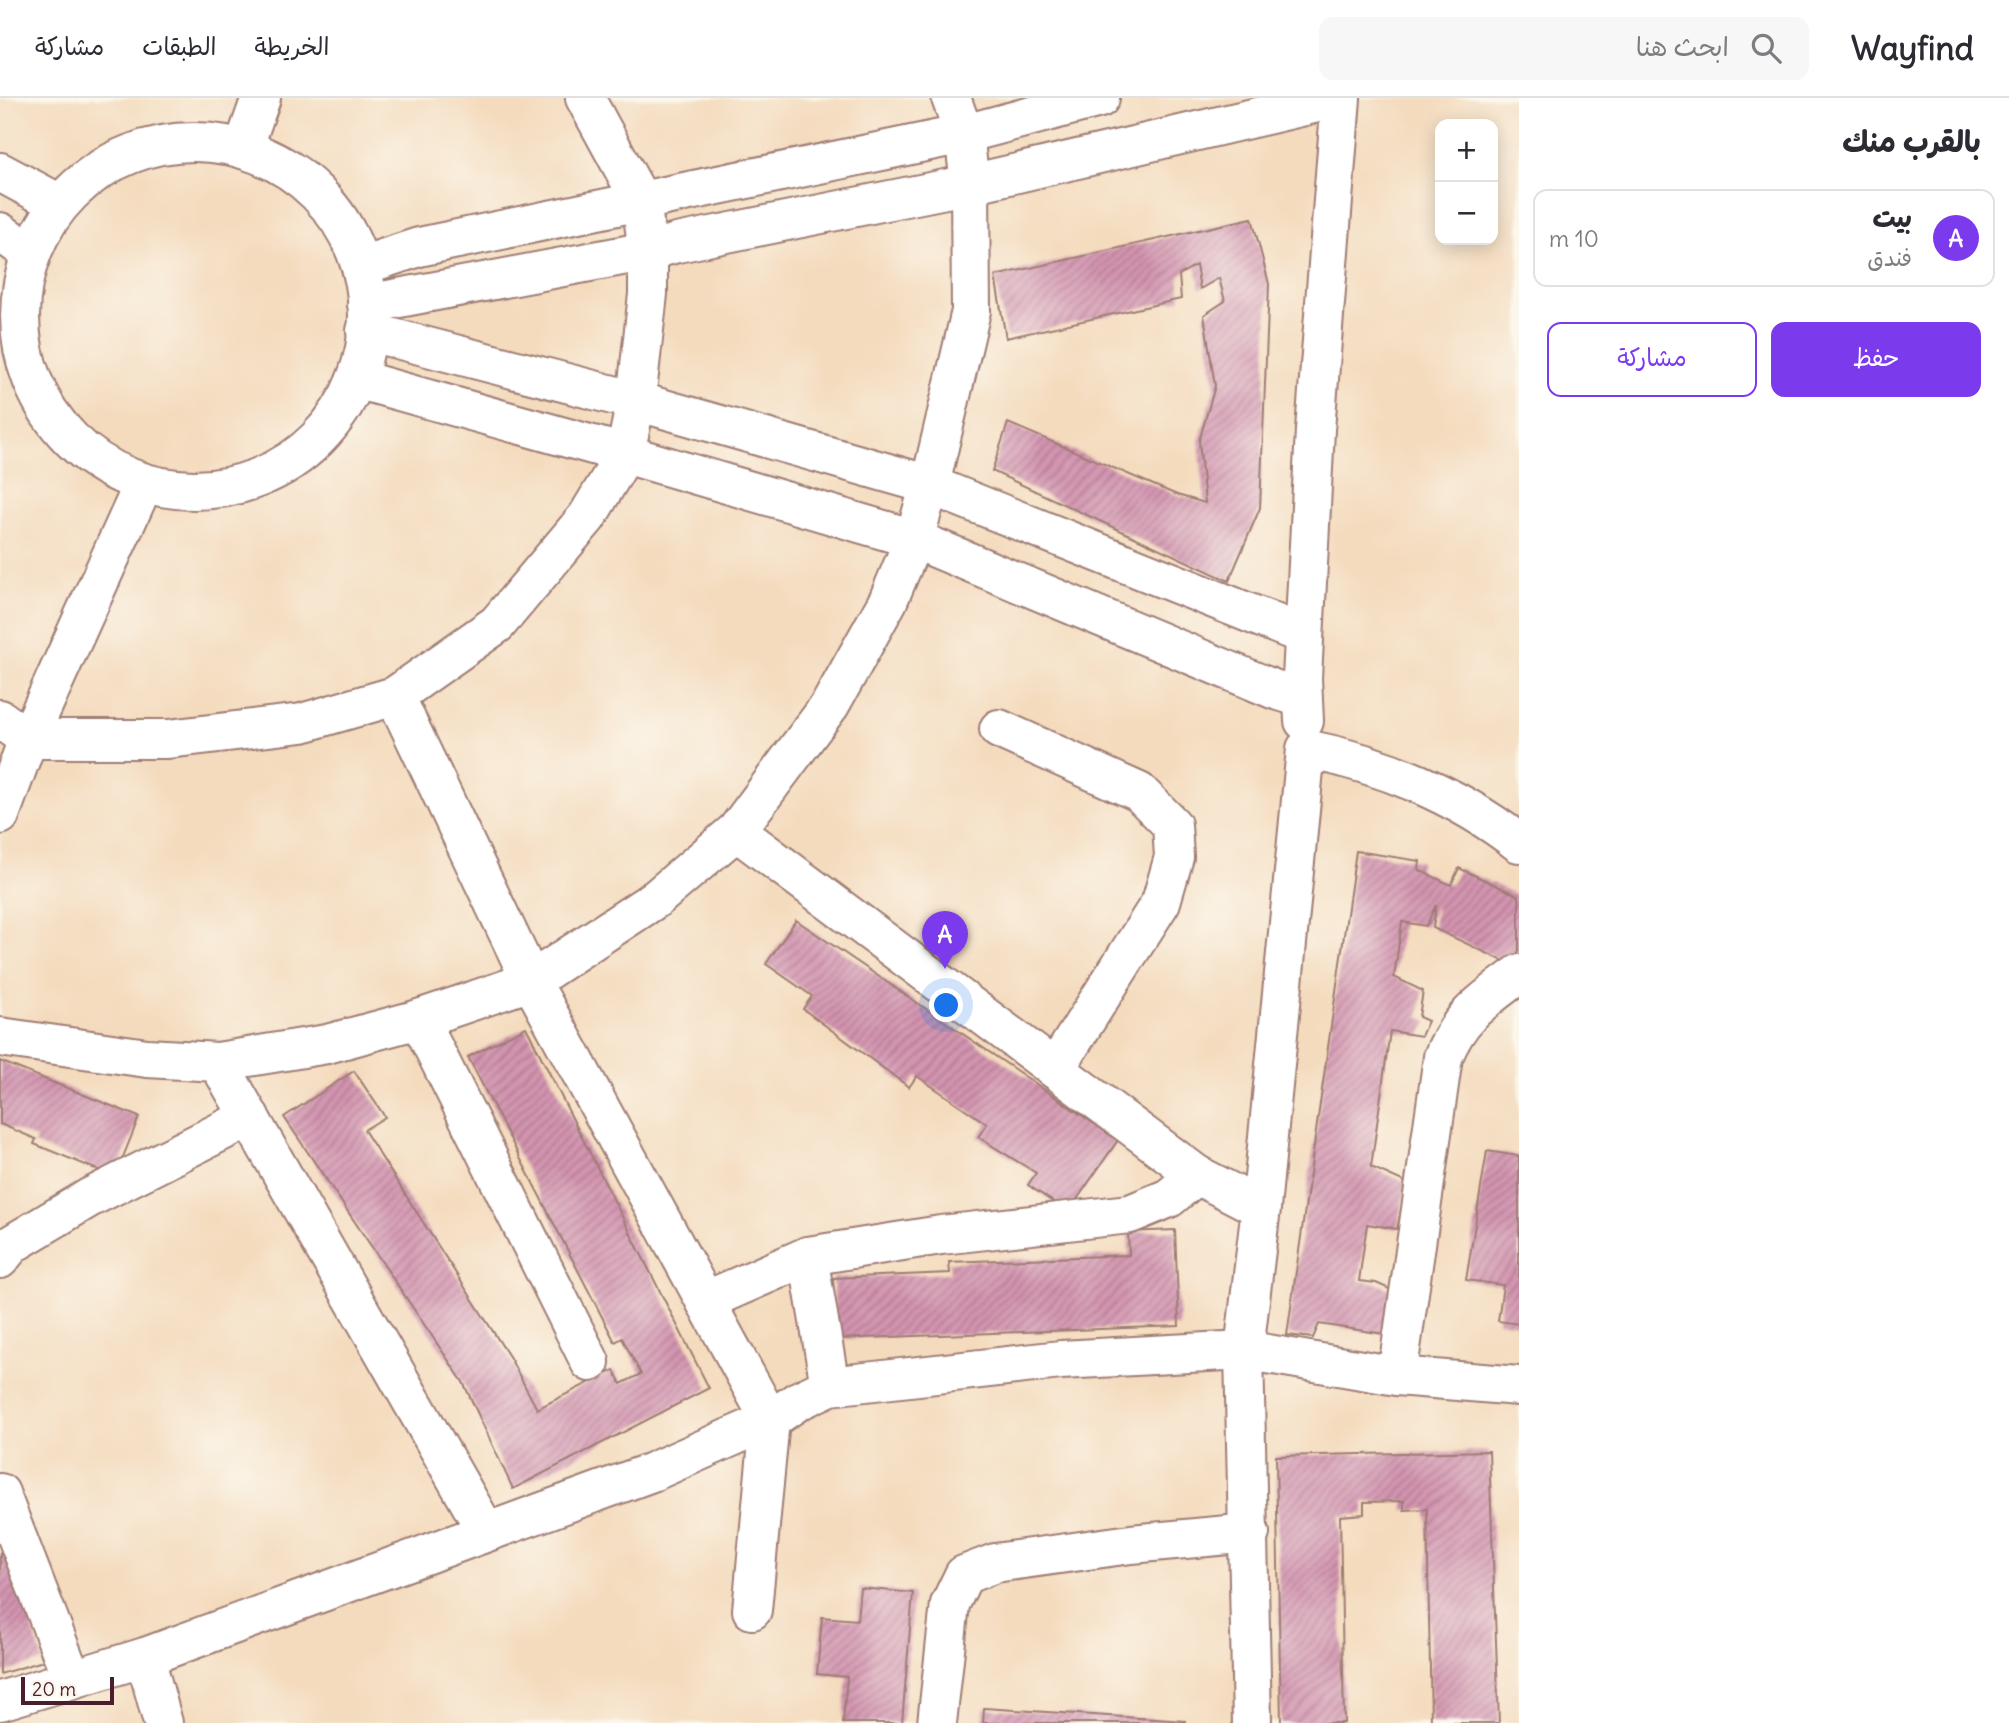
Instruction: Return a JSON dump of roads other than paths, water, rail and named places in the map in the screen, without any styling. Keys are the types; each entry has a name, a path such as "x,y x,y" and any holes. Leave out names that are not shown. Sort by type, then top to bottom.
{"street":[{"path":"243,149 261,98"},
{"path":"14,729 169,739 302,723 395,696 497,624 587,517 625,454 636,401 648,294 648,251 641,201 585,98"},
{"path":"0,1037 147,1058 218,1062 327,1044 419,1019 531,981 657,898 736,831 830,705 888,601 914,539 930,485 971,311 970,184 964,134 951,98"},
{"path":"367,317 677,243 970,184 1340,98 1315,430 1304,635 1302,698 1306,749 1261,1208 1244,1350 1252,1723"},
{"path":"361,266 419,247 964,134 1093,99"},
{"path":"186,142 243,149 295,174 317,193 341,223 361,266 367,317 365,352 356,379 327,429 307,449 284,466 230,486 173,489 144,483 92,458 70,439 15,378 20,337 10,311 15,242 60,204 80,183 130,153 186,142"},
{"path":"0,172 60,204"},
{"path":"367,317 636,401 930,485 1304,635"},
{"path":"356,379 914,539 1211,664 1302,698"},
{"path":"0,815 14,729 144,483"},
{"path":"395,696 531,981 770,1420 752,1610"},
{"path":"999,729 1139,792 1172,825 1174,858 1161,902 1055,1069"},
{"path":"1306,749 1358,760 1388,771 1469,810 1519,843"},
{"path":"736,831 1197,1175 1261,1208"},
{"path":"1396,1376 1443,1058 1453,1031 1477,1005 1519,974"},
{"path":"419,1019 590,1362"},
{"path":"218,1062 485,1531"},
{"path":"0,1259 12,1244 89,1198 250,1117"},
{"path":"705,1301 808,1256 941,1235 1130,1214 1169,1198 1197,1175"},
{"path":"808,1256 830,1386"},
{"path":"8,1706 72,1679 145,1657 652,1472 770,1420 798,1401 830,1386 1061,1360 1244,1350 1396,1376 1519,1386"},
{"path":"0,1493 72,1679"},
{"path":"937,1723 950,1604 964,1575 995,1563 1131,1544 1250,1533"},
{"path":"145,1657 163,1723"}],"place":[{"name":"بيت","path":"945,969"}]}
